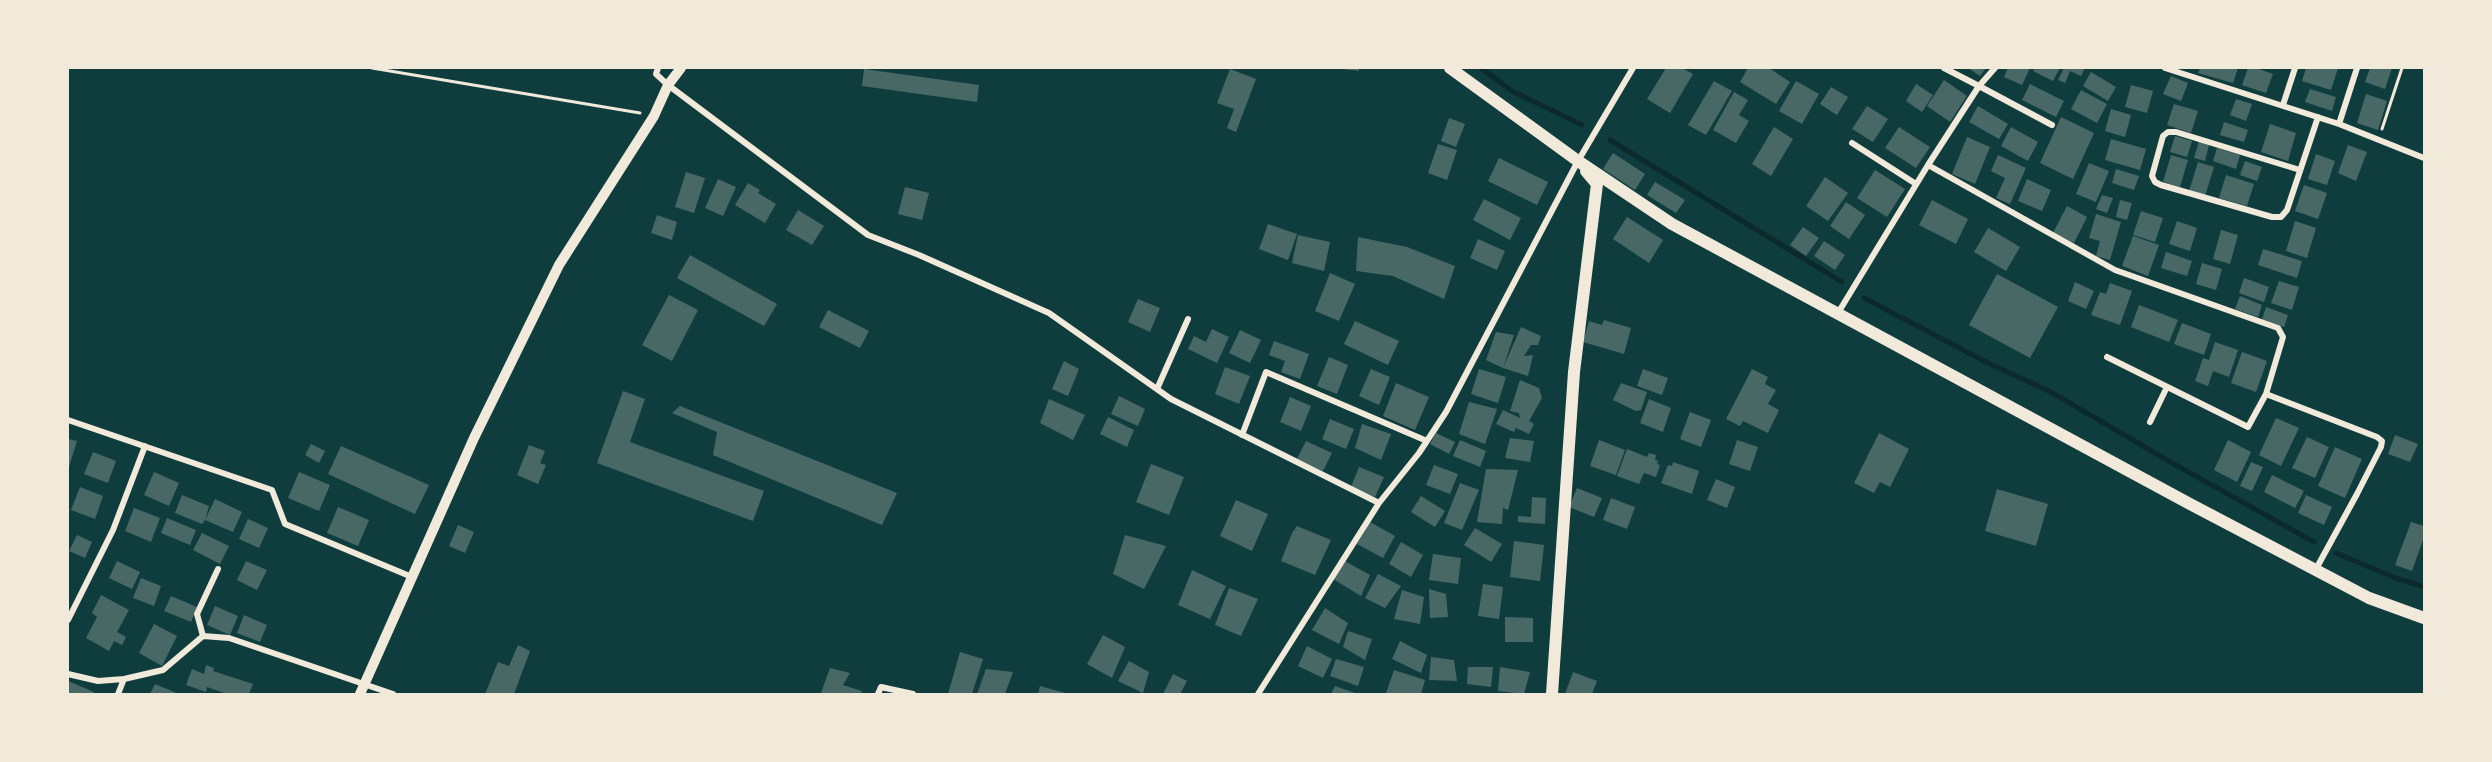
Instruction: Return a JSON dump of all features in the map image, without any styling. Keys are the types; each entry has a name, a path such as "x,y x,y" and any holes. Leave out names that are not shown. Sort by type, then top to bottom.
{"main road":[{"path":"1450,68 1578,161 1672,224 2369,598 2424,618"},
{"path":"1552,694 1574,372 1597,184 1578,161"}],"street":[{"path":"658,68 656,74 668,85 868,235 919,255 1049,313 1171,399 1379,503"},
{"path":"360,694 474,438 559,264 654,116 668,85 681,68"},
{"path":"1258,694 1379,503 1427,441 1446,412 1578,161 1633,68"},
{"path":"1944,68 2052,125"},
{"path":"1838,314 1928,165 1979,86 1995,68"},
{"path":"2165,68 2183,70 2339,124 2424,158"},
{"path":"2283,105 2295,68"},
{"path":"2339,124 2357,68"},
{"path":"2300,170 2176,132 2168,132 2163,136 2152,176 2155,182 2161,185 2272,217 2281,217 2287,210 2318,117"},
{"path":"1852,143 1916,184"},
{"path":"1928,165 2115,270 2278,328 2283,337 2266,394 2248,427 2107,357"},
{"path":"1157,389 1188,319"},
{"path":"1242,435 1266,372 1427,441"},
{"path":"2150,422 2167,387"},
{"path":"2266,394 2377,437 2382,441 2357,494 2316,570"},
{"path":"68,420 272,490 285,524 412,577"},
{"path":"68,620 113,530 145,446"},
{"path":"204,636 197,614 218,569"},
{"path":"68,674 98,681 124,679 163,670 204,636 230,638 313,669 393,694"},
{"path":"117,694 124,679"},
{"path":"878,694 881,687 913,694"}],"path":[{"path":"372,68 654,116"},
{"path":"2382,129 2402,68"}],"building":[{"path":"1334,68 1359,68 1359,71"},
{"path":"1666,68 1682,68 1693,74 1670,113 1647,99"},
{"path":"1748,68 1769,68 1790,82 1776,104 1740,82"},
{"path":"1968,68 1986,68 1980,76"},
{"path":"2008,68 2030,68 2022,85 2004,77"},
{"path":"2035,68 2060,68 2053,81 2033,71"},
{"path":"2064,68 2085,68 2081,76 2070,71 2065,83 2058,80"},
{"path":"2200,68 2238,68 2233,83 2198,73"},
{"path":"2248,68 2256,68 2273,74 2266,93 2242,85"},
{"path":"2306,68 2338,68 2331,90 2302,81"},
{"path":"2370,68 2392,68 2385,89 2365,82"},
{"path":"864,69 979,85 977,102 862,86"},
{"path":"1230,69 1256,79 1236,132 1227,128 1234,109 1217,103"},
{"path":"2091,72 2116,87 2108,101 2083,86"},
{"path":"2171,76 2188,83 2181,101 2163,94"},
{"path":"1944,80 1967,96 1950,122 1927,106"},
{"path":"1714,81 1732,91 1706,135 1688,125"},
{"path":"1796,81 1819,94 1802,124 1779,111"},
{"path":"1916,84 1933,95 1922,112 1906,101"},
{"path":"2030,84 2064,101 2056,117 2022,100"},
{"path":"2131,85 2153,91 2147,113 2125,107"},
{"path":"1831,87 1848,97 1837,115 1820,104"},
{"path":"2310,89 2336,97 2332,111 2305,102"},
{"path":"2081,90 2107,104 2097,123 2071,109"},
{"path":"1734,92 1748,100 1739,115 1749,121 1736,143 1713,130"},
{"path":"2366,94 2387,101 2378,130 2357,123"},
{"path":"2236,99 2252,104 2246,121 2230,115"},
{"path":"2174,104 2198,111 2191,133 2167,125"},
{"path":"1867,106 1888,119 1873,142 1852,129"},
{"path":"1978,106 2008,124 1999,139 1969,122"},
{"path":"2111,109 2131,115 2125,137 2105,131"},
{"path":"2061,117 2094,133 2073,179 2040,163"},
{"path":"1449,118 1465,124 1456,147 1441,141"},
{"path":"2224,122 2248,130 2244,142 2220,135"},
{"path":"2270,124 2296,133 2288,161 2261,152"},
{"path":"1774,127 1793,139 1771,176 1752,164"},
{"path":"1899,127 1930,147 1916,168 1885,148"},
{"path":"2011,127 2038,142 2028,161 2001,146"},
{"path":"2175,136 2192,141 2187,157 2170,152"},
{"path":"1967,137 1990,147 1975,184 1952,174"},
{"path":"2111,139 2146,149 2140,170 2105,160"},
{"path":"2199,141 2209,145 2205,161 2194,158"},
{"path":"1438,144 1457,150 1447,180 1428,173"},
{"path":"2348,145 2367,152 2356,181 2338,173"},
{"path":"2217,148 2240,155 2236,169 2213,161"},
{"path":"1613,153 1645,174 1635,190 1603,169"},
{"path":"2316,154 2335,161 2327,185 2308,179"},
{"path":"1998,155 2026,168 2010,204 1996,198 2005,178 1991,171"},
{"path":"2171,155 2188,160 2180,187 2163,182"},
{"path":"1499,158 1548,182 1537,205 1488,181"},
{"path":"2245,161 2262,167 2257,181 2240,175"},
{"path":"2198,162 2214,167 2205,196 2189,191"},
{"path":"2089,163 2109,171 2096,202 2076,194"},
{"path":"2116,169 2139,176 2134,190 2112,183"},
{"path":"1875,170 1905,189 1887,217 1857,198"},
{"path":"686,172 705,178 694,213 675,207"},
{"path":"2226,175 2254,184 2247,206 2219,198"},
{"path":"1825,177 1848,193 1828,221 1806,206"},
{"path":"718,179 736,187 723,216 705,208"},
{"path":"2027,179 2051,190 2042,211 2018,201"},
{"path":"1655,182 1685,200 1676,213 1647,195"},
{"path":"748,183 760,190 758,193 776,204 765,223 735,205"},
{"path":"2304,185 2327,193 2318,219 2295,211"},
{"path":"905,187 929,193 922,220 898,214"},
{"path":"2102,195 2113,198 2107,213 2096,209"},
{"path":"1484,199 1521,218 1510,240 1473,220"},
{"path":"1932,200 1968,219 1956,244 1919,225"},
{"path":"2120,200 2132,203 2127,220 2116,217"},
{"path":"1846,202 1865,215 1849,239 1830,226"},
{"path":"2067,206 2087,217 2074,243 2053,233"},
{"path":"798,210 824,226 812,245 786,230"},
{"path":"2141,211 2163,218 2155,242 2133,235"},
{"path":"2096,214 2121,222 2110,260 2096,256 2100,241 2089,238"},
{"path":"657,215 677,222 672,240 651,233"},
{"path":"1627,217 1663,240 1649,263 1613,239"},
{"path":"2177,221 2197,228 2190,251 2169,244"},
{"path":"2295,221 2316,228 2307,258 2286,251"},
{"path":"1268,224 1297,234 1288,260 1259,249"},
{"path":"1803,227 1819,238 1806,256 1790,245"},
{"path":"1988,228 2020,247 2006,271 1974,252"},
{"path":"2221,230 2238,235 2230,264 2213,259"},
{"path":"1298,235 1330,242 1324,271 1292,263"},
{"path":"2133,236 2159,245 2148,276 2122,266"},
{"path":"1358,237 1407,247 1455,266 1444,299 1393,276 1356,271"},
{"path":"1478,239 1505,251 1497,270 1470,258"},
{"path":"1824,241 1845,255 1835,270 1814,256"},
{"path":"2263,249 2302,261 2297,278 2258,265"},
{"path":"2166,252 2192,261 2187,276 2161,268"},
{"path":"690,255 777,304 764,326 677,278"},
{"path":"2202,263 2222,269 2216,290 2196,284"},
{"path":"1330,273 1355,284 1339,321 1315,311"},
{"path":"1997,274 2058,307 2030,358 1969,325"},
{"path":"2244,278 2269,287 2264,302 2239,293"},
{"path":"2279,281 2299,287 2292,310 2271,303"},
{"path":"2075,282 2094,291 2086,309 2068,301"},
{"path":"2110,283 2132,291 2120,325 2091,315 2100,292 2106,294"},
{"path":"669,295 698,310 672,361 642,345"},
{"path":"2240,296 2262,305 2258,317 2235,309"},
{"path":"1138,299 1160,308 1150,332 1128,322"},
{"path":"2139,305 2178,320 2169,342 2131,327"},
{"path":"2266,307 2288,315 2284,327 2262,319"},
{"path":"828,310 869,331 860,348 819,327"},
{"path":"1604,320 1631,328 1624,354 1583,342 1589,321 1602,325"},
{"path":"1355,321 1399,341 1388,365 1344,344"},
{"path":"2182,323 2211,334 2204,355 2174,344"},
{"path":"1521,327 1541,336 1538,345 1531,345 1524,356 1533,355 1528,376 1503,368"},
{"path":"1212,329 1229,337 1217,363 1188,349 1194,336 1206,342"},
{"path":"1240,330 1261,340 1250,363 1229,353"},
{"path":"1496,332 1514,335 1503,368 1486,360"},
{"path":"1274,341 1309,354 1300,379 1281,372 1285,361 1269,355"},
{"path":"2215,342 2238,350 2229,377 2213,371 2208,386 2195,381 2203,358 2209,360"},
{"path":"2242,352 2267,361 2256,392 2231,383"},
{"path":"1329,357 1348,365 1337,394 1317,386"},
{"path":"1064,361 1079,369 1068,396 1052,389"},
{"path":"1225,367 1250,376 1239,404 1215,394"},
{"path":"1371,369 1390,377 1379,405 1359,396"},
{"path":"1479,369 1506,377 1498,403 1471,394"},
{"path":"1643,369 1668,378 1662,395 1637,386"},
{"path":"1752,369 1768,377 1765,384 1776,390 1768,404 1779,410 1768,433 1743,421 1740,426 1726,419"},
{"path":"1520,380 1539,388 1542,398 1529,421 1534,424 1529,434 1516,428 1514,432 1496,424 1503,410 1520,418 1519,413 1510,411"},
{"path":"1396,383 1429,397 1415,430 1383,416"},
{"path":"1621,383 1647,392 1641,410 1636,411 1613,400"},
{"path":"623,391 645,399 630,442 764,491 753,521 597,463"},
{"path":"1119,396 1145,409 1138,426 1111,414"},
{"path":"1290,397 1311,406 1301,431 1280,422"},
{"path":"1049,399 1085,415 1073,440 1040,423"},
{"path":"1649,399 1671,408 1663,432 1640,423"},
{"path":"1469,402 1497,409 1485,444 1459,434"},
{"path":"680,406 897,493 882,525 713,455 717,432 672,413"},
{"path":"1690,412 1711,420 1701,447 1680,439"},
{"path":"1108,417 1134,430 1127,447 1100,434"},
{"path":"2276,418 2299,428 2281,466 2259,455"},
{"path":"1330,419 1354,429 1346,449 1322,439"},
{"path":"1362,424 1391,434 1381,460 1355,448"},
{"path":"1436,433 1455,442 1449,454 1430,444"},
{"path":"1879,433 1909,449 1890,487 1880,482 1874,493 1854,483"},
{"path":"2395,435 2418,444 2410,462 2388,454"},
{"path":"2307,437 2329,447 2315,478 2292,468"},
{"path":"1510,438 1534,441 1530,462 1505,458"},
{"path":"68,439 77,441 68,470"},
{"path":"1460,440 1486,451 1480,467 1453,456"},
{"path":"1599,440 1625,450 1616,475 1590,466"},
{"path":"1737,440 1758,447 1750,471 1729,464"},
{"path":"2228,440 2251,452 2237,482 2214,470"},
{"path":"1306,441 1332,453 1323,471 1297,459"},
{"path":"311,444 325,451 319,463 305,455"},
{"path":"529,445 545,451 540,463 546,465 538,484 517,475"},
{"path":"341,446 429,485 415,514 328,474"},
{"path":"2335,447 2362,459 2345,498 2318,486"},
{"path":"1627,449 1647,457 1649,453 1656,455 1655,460 1660,465 1656,477 1644,473 1639,484 1617,476"},
{"path":"93,452 116,461 108,483 84,474"},
{"path":"1673,462 1699,471 1692,494 1661,483 1668,465 1672,466"},
{"path":"2251,462 2263,467 2252,491 2240,486"},
{"path":"1151,464 1184,477 1169,515 1136,502"},
{"path":"1434,465 1458,474 1450,494 1426,485"},
{"path":"1359,467 1384,477 1375,497 1351,487"},
{"path":"1486,469 1518,470 1508,510 1503,508 1502,524 1477,522"},
{"path":"154,472 179,483 169,506 144,495"},
{"path":"299,472 330,485 319,511 288,498"},
{"path":"2272,475 2304,491 2295,508 2264,492"},
{"path":"1716,479 1735,487 1727,508 1707,500"},
{"path":"1460,483 1479,490 1462,530 1444,523"},
{"path":"80,487 103,496 95,519 71,510"},
{"path":"1577,488 1602,498 1594,517 1569,507"},
{"path":"1997,489 2048,504 2036,546 1985,531"},
{"path":"182,495 209,506 202,524 175,513"},
{"path":"2306,495 2332,507 2324,525 2298,513"},
{"path":"1421,496 1445,511 1435,527 1411,512"},
{"path":"1532,497 1546,498 1545,524 1518,522 1518,516 1531,517"},
{"path":"1611,498 1635,507 1627,529 1603,520"},
{"path":"215,499 242,512 233,532 205,520"},
{"path":"1236,500 1268,514 1252,551 1220,536"},
{"path":"338,507 369,520 358,546 327,533"},
{"path":"134,508 160,518 151,542 125,531"},
{"path":"167,518 196,530 190,545 161,533"},
{"path":"248,519 268,528 259,548 239,539"},
{"path":"1370,522 1395,536 1383,558 1357,544"},
{"path":"2411,522 2424,526 2424,537 2412,571 2395,565"},
{"path":"458,525 474,532 465,553 449,546"},
{"path":"1297,526 1331,540 1315,575 1281,561"},
{"path":"1475,528 1502,544 1491,562 1464,545"},
{"path":"202,533 229,546 220,564 193,550"},
{"path":"77,535 92,542 85,558 69,551"},
{"path":"1125,535 1166,546 1144,589 1113,574"},
{"path":"1514,541 1544,545 1540,581 1510,577"},
{"path":"1401,542 1423,555 1411,577 1389,564"},
{"path":"1433,554 1461,558 1458,584 1429,580"},
{"path":"117,561 140,572 132,589 109,578"},
{"path":"246,561 267,570 257,590 237,580"},
{"path":"1345,561 1370,575 1361,596 1333,579"},
{"path":"1192,570 1226,586 1210,619 1178,605"},
{"path":"1378,574 1401,586 1385,608 1365,598"},
{"path":"141,578 161,586 154,606 133,598"},
{"path":"1483,584 1503,587 1499,619 1478,616"},
{"path":"1229,588 1258,599 1241,636 1215,625"},
{"path":"1429,589 1446,594 1448,617 1430,618"},
{"path":"1402,590 1424,597 1420,624 1394,619"},
{"path":"101,595 129,610 117,632 126,637 122,645 114,641 109,651 86,638 97,617 92,613"},
{"path":"171,596 197,607 191,622 164,611"},
{"path":"215,606 238,616 230,635 207,625"},
{"path":"1325,608 1348,623 1339,644 1312,630"},
{"path":"244,615 267,625 260,642 237,633"},
{"path":"1505,617 1533,618 1533,642 1505,642"},
{"path":"154,624 177,636 162,666 139,653"},
{"path":"1348,631 1372,639 1365,660 1343,647"},
{"path":"1103,635 1125,647 1112,678 1087,664"},
{"path":"1400,641 1427,655 1421,673 1392,659"},
{"path":"518,645 530,651 514,694 485,694 498,662 509,666"},
{"path":"1307,646 1332,659 1323,678 1298,666"},
{"path":"960,652 983,659 972,694 948,694"},
{"path":"1431,657 1454,660 1457,681 1429,680"},
{"path":"1336,659 1364,667 1358,686 1330,676"},
{"path":"1129,661 1149,672 1143,693 1118,681"},
{"path":"206,665 214,668 213,671 253,684 249,694 227,694 207,687 206,692 186,685 192,669 204,674"},
{"path":"1468,667 1493,667 1491,687 1467,684"},
{"path":"1500,667 1530,672 1524,694 1498,691"},
{"path":"830,668 850,673 843,685 862,691 860,694 821,693"},
{"path":"986,669 1013,672 1005,694 977,694"},
{"path":"1394,670 1425,680 1421,694 1386,693"},
{"path":"1573,672 1597,681 1592,694 1565,694"},
{"path":"1173,674 1187,681 1180,694 1163,694"},
{"path":"68,681 94,692 93,694 68,694"},
{"path":"155,684 179,694 150,694"},
{"path":"1040,686 1069,694 1038,694"},
{"path":"1335,686 1358,694 1331,694"}],"waterway":[{"path":"1481,68 1512,91 1582,125"},
{"path":"1610,140 1842,282"},
{"path":"1864,298 1988,363 2051,392 2314,542"},
{"path":"2336,553 2393,577 2424,587"}]}
